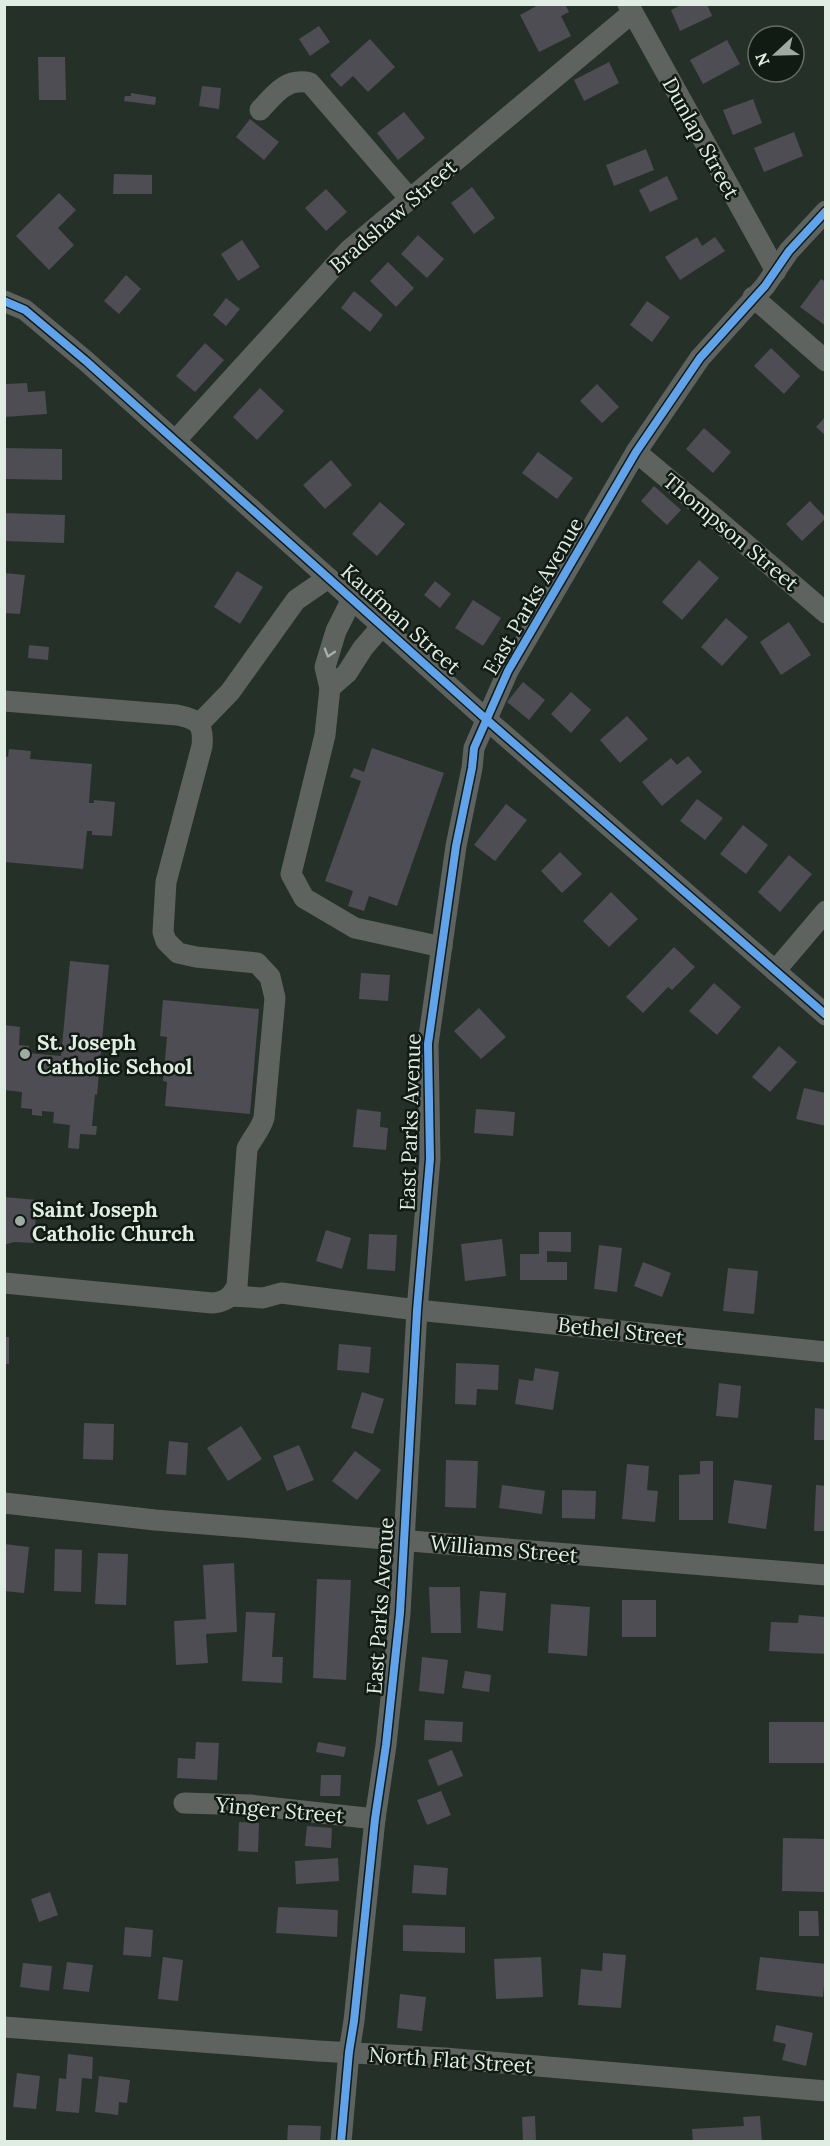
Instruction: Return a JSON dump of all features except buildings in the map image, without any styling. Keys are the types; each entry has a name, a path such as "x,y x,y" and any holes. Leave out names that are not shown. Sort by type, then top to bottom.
{"street":[{"name":"Bradshaw Street","path":"175,441 349,250 630,9"},
{"name":"Dunlap Street","path":"630,9 776,271"},
{"path":"260,111 281,87 299,80 310,83 410,199"},
{"name":"East Parks Avenue","path":"341,2142 349,2052 400,1613 417,1310 430,1159 428,1044 456,846 474,748 508,671 636,452 700,358 825,211"},
{"path":"753,297 825,361"},
{"name":"Kaufman Street","path":"4,301 25,310 64,341 486,720 825,1015"},
{"name":"Thompson Street","path":"636,452 825,613"},
{"path":"199,724 230,692 296,600 328,578"},
{"path":"352,599 336,631 325,667 330,688 325,735 291,874 304,898 355,928 442,947"},
{"path":"330,688 347,673 363,648 382,626"},
{"path":"4,701 177,715 192,718 199,724 203,734 202,746 166,882 163,932 166,941 178,953 257,963 270,977 274,998 264,1118 261,1129 250,1141 247,1149 237,1286 232,1296"},
{"path":"775,971 825,911"},
{"name":"Bethel Street","path":"4,1283 212,1303 223,1302 232,1296 263,1298 281,1293 417,1310 825,1352"},
{"name":"Williams Street","path":"4,1503 155,1520 825,1575"},
{"name":"Yinger Street","path":"184,1803 250,1805 375,1819"},
{"name":"North Flat Street","path":"4,2027 445,2058 825,2091"}],"cycle path":[{"path":"341,2142 349,2052 400,1613 417,1310 430,1159 428,1044 456,846 474,748 508,671 636,452 700,358 765,286 789,251 826,211"},
{"path":"4,301 25,310 87,362 487,720 826,1015"}],"place":[{"name":"St. Joseph Catholic School","path":"25,1054"},
{"name":"Saint Joseph Catholic Church","path":"20,1221"}]}
